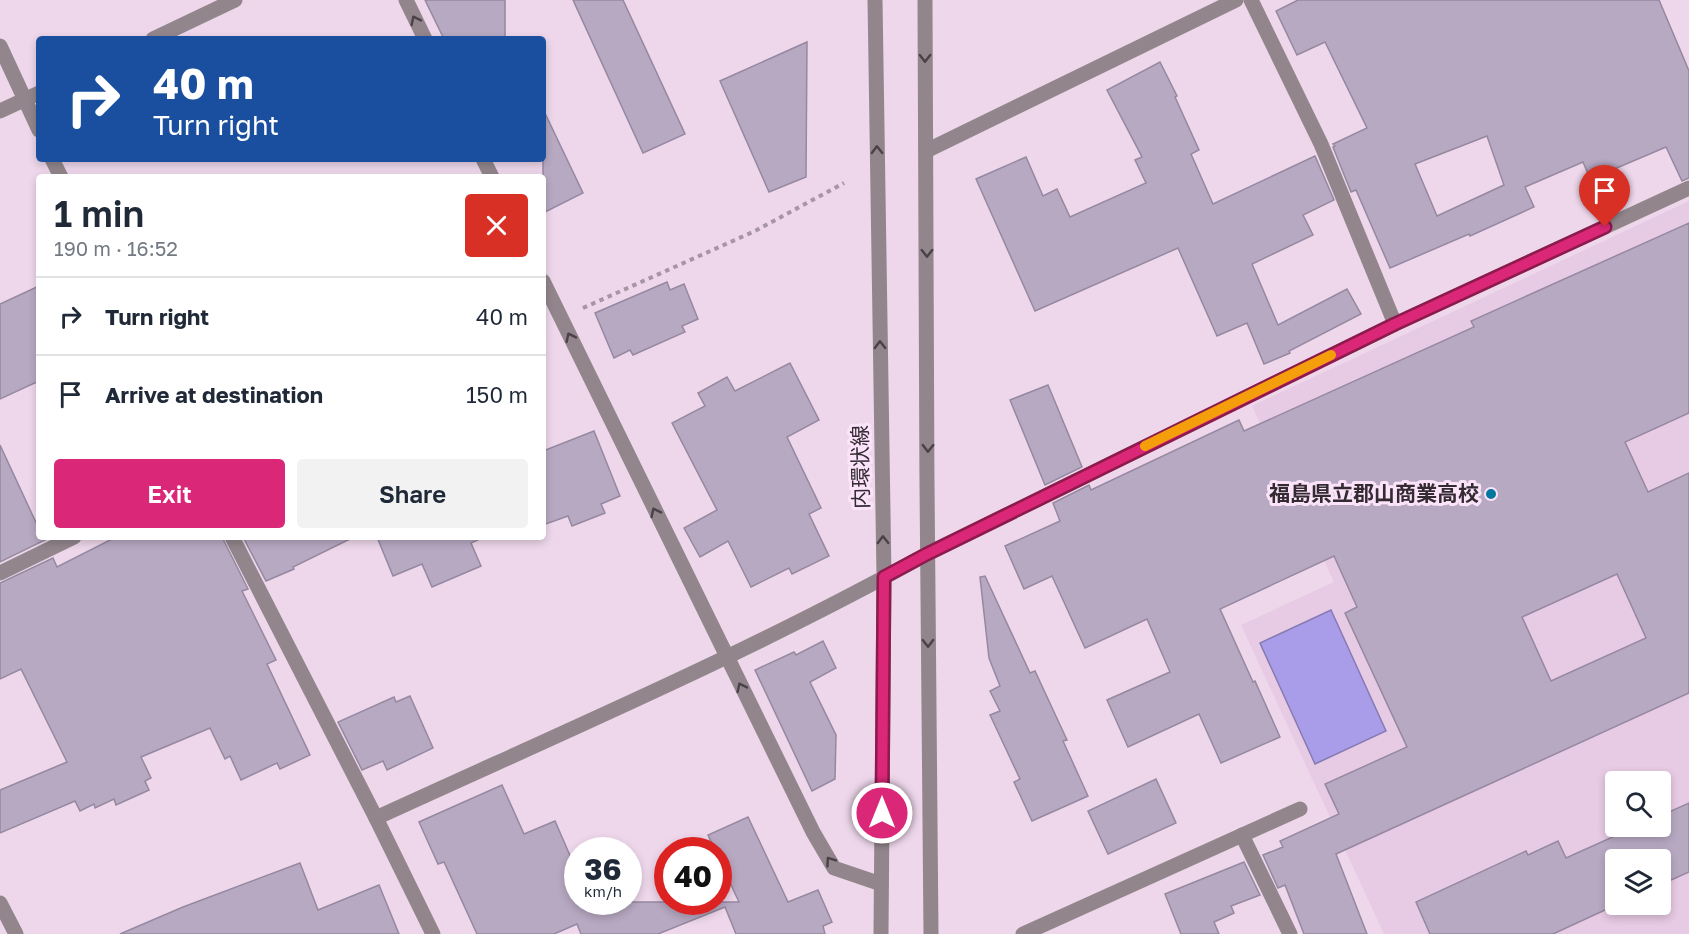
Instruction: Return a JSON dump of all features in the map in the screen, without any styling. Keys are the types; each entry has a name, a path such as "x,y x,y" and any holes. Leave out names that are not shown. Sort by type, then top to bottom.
{"street":[{"path":"159,36 235,0"},
{"path":"406,0 424,36"},
{"name":"内環状線","path":"875,0 884,577 881,934"},
{"path":"925,0 931,934"},
{"path":"926,151 1236,0"},
{"path":"1251,0 1321,144 1395,324"},
{"path":"0,46 36,124"},
{"path":"0,111 36,94"},
{"path":"376,818 726,657 927,554 1395,324 1689,188"},
{"path":"546,287 813,832 834,868 881,884"},
{"path":"0,573 68,540"},
{"path":"234,540 433,934"},
{"path":"1023,934 1300,809"},
{"path":"1242,835 1290,934"},
{"path":"0,903 16,934"}],"path":[{"path":"561,318 755,231 844,183"}],"shaded area":[{"name":"福島県立郡山商業高校","path":"1689,201 1689,934 1384,934 1241,625 1334,582 1252,406"},
{"path":"1331,610 1386,731 1315,764 1260,643"}],"building":[{"path":"425,0 505,0 505,36 443,36"},
{"path":"573,0 623,0 685,134 643,153"},
{"path":"1298,0 1659,0 1689,71 1689,178 1682,181 1666,147 1605,173 1603,169 1589,176 1583,162 1525,187 1534,207 1390,268 1356,190 1351,192 1333,147 1335,146 1333,144 1367,128 1325,42 1297,55 1276,11","holes":["1487,136 1504,185 1437,216 1415,164"]},
{"path":"807,42 806,177 769,192 720,81"},
{"path":"1160,62 1199,150 1191,154 1213,204 1315,156 1334,200 1303,215 1313,235 1252,264 1278,325 1347,289 1361,314 1289,351 1290,353 1264,364 1247,323 1217,336 1178,248 1035,311 976,179 1026,157 1043,196 1057,189 1070,217 1146,183 1135,160 1142,157 1107,90"},
{"path":"546,115 583,193 546,212 546,174 543,174 543,162 546,162"},
{"name":"福島県立郡山商業高校","path":"1689,223 1689,413 1625,442 1648,492 1689,473 1689,693 1336,854 1367,934 1304,934 1285,885 1278,888 1263,855 1283,847 1280,841 1339,814 1325,784 1407,747 1345,613 1357,607 1334,556 1220,609 1280,737 1221,763 1199,714 1128,747 1107,700 1170,672 1147,619 1085,648 1052,576 1024,589 1005,546 1060,521 1053,503 1089,485 1091,490 1239,420 1244,431 1474,327 1471,321","holes":["1617,574 1646,638 1551,681 1522,617"]},
{"path":"667,282 670,290 684,284 698,319 682,326 685,332 633,355 630,350 614,358 595,313"},
{"path":"36,287 36,382 0,399 0,304"},
{"path":"790,363 819,420 787,437 821,508 809,514 829,556 792,574 789,568 751,587 728,541 700,557 684,528 717,510 672,423 705,406 698,393 727,377 735,391"},
{"path":"1048,385 1082,467 1045,485 1010,400"},
{"path":"594,431 620,496 601,504 605,513 572,526 568,516 546,524 546,450"},
{"path":"0,445 36,523 36,540 45,540 0,562"},
{"path":"110,540 224,540 248,589 242,591 276,660 267,664 310,755 280,769 277,763 241,780 230,756 225,759 210,728 141,757 151,778 145,781 149,790 116,805 114,799 95,808 94,804 80,811 75,801 0,833 0,790 67,762 21,669 0,679 0,583 53,558 57,567"},
{"path":"245,540 348,540 293,567 294,569 266,581"},
{"path":"378,540 478,540 471,543 481,566 432,587 422,564 393,576"},
{"path":"985,576 1030,673 1035,671 1067,740 1063,741 1088,796 1032,821 1014,782 1020,779 990,715 1000,711 990,691 1000,686 989,658 980,577"},
{"path":"823,641 836,668 810,682 836,735 835,779 812,791 755,670 794,652 796,655"},
{"path":"410,696 433,748 387,770 383,761 362,770 338,722 394,697 396,702"},
{"path":"1156,779 1176,823 1108,854 1088,811"},
{"path":"502,785 524,834 555,821 564,842 564,915 642,915 642,902 654,902 654,915 705,915 658,934 581,934 577,924 554,934 477,934 444,862 438,864 419,822"},
{"path":"1689,803 1689,872 1671,880 1671,849 1605,849 1605,910 1553,934 1430,934 1416,902 1526,851 1528,855 1558,841 1566,858 1613,837 1671,837 1671,811"},
{"path":"748,817 788,902 818,890 832,922 823,926 825,934 736,934 728,915 732,915 732,902 739,902 732,887 732,837 709,837 708,835"},
{"path":"1244,862 1260,895 1231,906 1234,913 1214,922 1219,934 1181,934 1165,894"},
{"path":"300,863 318,910 379,885 399,934 120,934 183,907"}],"slow traffic":[{"path":"1145,446 1331,355"}],"place":[{"name":"福島県立郡山商業高校","path":"1491,494"}],"route":[{"path":"882,813 884,577 1395,324 1605,227"}]}
